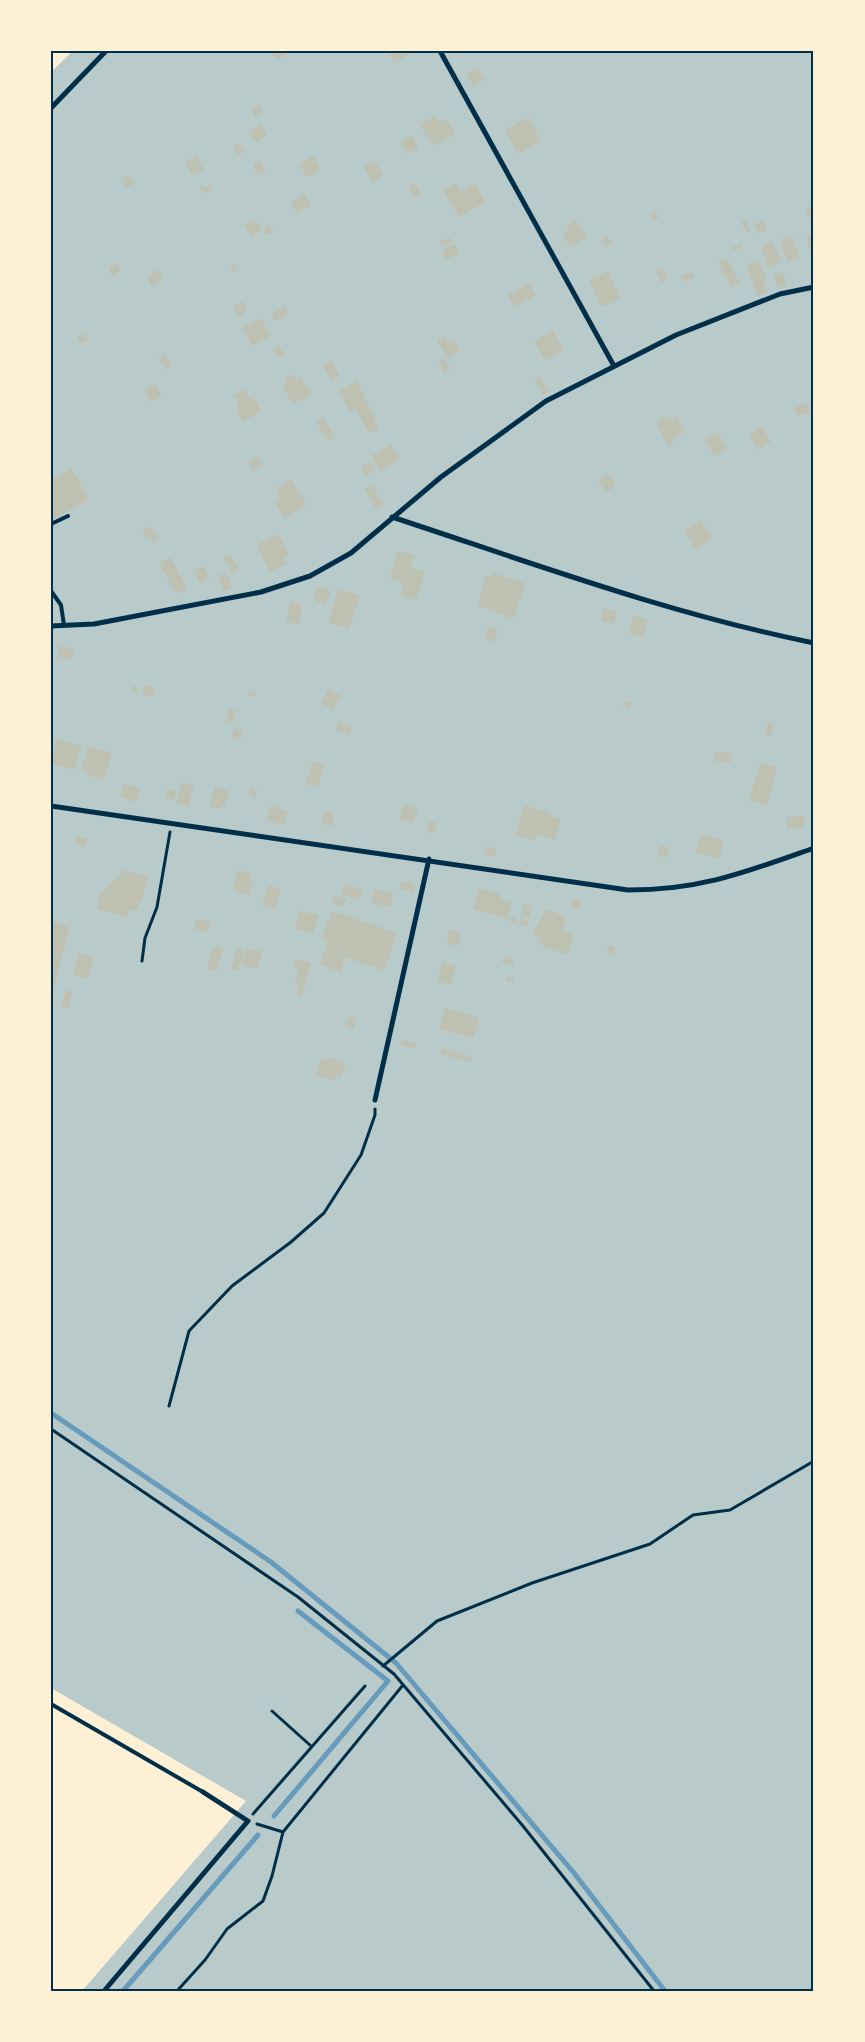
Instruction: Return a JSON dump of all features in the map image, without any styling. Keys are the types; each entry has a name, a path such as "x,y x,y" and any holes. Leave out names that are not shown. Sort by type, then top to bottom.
{"street":[{"path":"51,108 106,51"},
{"path":"440,51 614,366"},
{"path":"51,626 94,624 261,592 294,582 323,570 351,553 441,477 546,401 676,335 780,294 814,287"},
{"path":"392,517 616,592 751,630 814,643"},
{"path":"51,806 429,859 628,890 664,890 736,876 814,848"},
{"path":"375,1100 429,859"},
{"path":"104,1991 248,1820 203,1792"}],"lane":[{"path":"51,524 68,516"},
{"path":"51,591 61,605 64,625"},
{"path":"51,1704 203,1792"}],"path":[{"path":"142,961 145,938 157,907 171,824"},
{"path":"169,1406 189,1331 232,1286 324,1213 361,1155 375,1115 375,1100"},
{"path":"51,1429 298,1596 383,1666 403,1685 524,1826 654,1991"},
{"path":"383,1666 438,1621 532,1583 650,1544 693,1515 730,1510 814,1461"},
{"path":"178,1991 205,1960 227,1929 263,1901 272,1876 283,1832 403,1685"},
{"path":"283,1832 248,1820 365,1686"},
{"path":"272,1711 311,1746"}],"shaded area":[{"path":"73,51 814,51 814,1991 82,1991 246,1801 51,1688 51,72"}],"building":[{"path":"272,51 291,51 277,60"},
{"path":"388,51 406,51 408,55 394,63"},
{"path":"478,67 485,79 473,86 466,74"},
{"path":"259,105 263,113 255,117 251,109"},
{"path":"436,116 439,123 447,119 455,134 432,146 420,124"},
{"path":"529,117 541,141 518,154 505,130"},
{"path":"260,124 267,135 256,143 249,132"},
{"path":"412,135 419,148 406,154 400,141"},
{"path":"240,143 245,151 238,155 233,147"},
{"path":"196,156 204,170 193,176 185,162"},
{"path":"313,156 321,170 307,177 299,164"},
{"path":"260,160 266,171 258,175 252,164"},
{"path":"375,161 383,175 372,182 364,167"},
{"path":"129,175 134,183 127,188 122,180"},
{"path":"415,183 421,193 414,198 408,187"},
{"path":"456,183 460,191 475,183 485,202 459,217 443,190"},
{"path":"203,185 204,188 210,185 213,190 203,194 200,187"},
{"path":"304,194 311,205 297,213 290,203"},
{"path":"810,207 814,214 812,227 805,210"},
{"path":"655,211 659,217 653,221 649,215"},
{"path":"255,219 262,230 251,237 244,225"},
{"path":"576,220 587,237 570,247 563,234 569,230 566,226"},
{"path":"745,220 751,231 747,233 741,222"},
{"path":"762,220 768,229 759,234 754,225"},
{"path":"268,224 274,232 266,235 264,227"},
{"path":"814,234 814,254 811,255 806,237"},
{"path":"607,236 612,243 606,247 601,240"},
{"path":"792,236 800,257 788,262 780,240"},
{"path":"450,237 452,242 442,246 440,241"},
{"path":"772,242 782,261 769,268 760,248"},
{"path":"741,243 743,246 734,251 732,247"},
{"path":"455,244 460,254 446,260 442,250"},
{"path":"727,258 740,283 731,288 718,263"},
{"path":"758,260 767,280 763,281 768,292 758,297 746,265"},
{"path":"117,263 121,271 112,276 108,268"},
{"path":"234,263 238,270 234,272 230,266"},
{"path":"662,267 668,279 662,283 655,271"},
{"path":"158,269 164,278 152,286 147,278"},
{"path":"608,271 620,299 601,307 589,280"},
{"path":"692,271 695,277 684,282 681,276"},
{"path":"783,272 787,285 778,288 773,276"},
{"path":"529,283 536,295 514,307 508,295"},
{"path":"242,301 248,310 239,316 233,307"},
{"path":"285,306 289,314 275,321 271,314"},
{"path":"261,318 271,336 252,346 242,327"},
{"path":"553,330 564,351 545,361 534,341"},
{"path":"85,333 89,340 81,344 77,337"},
{"path":"444,337 448,343 454,340 460,351 447,358 437,341"},
{"path":"279,346 284,354 278,358 273,350"},
{"path":"164,354 172,366 166,370 158,358"},
{"path":"444,358 451,369 444,373 438,362"},
{"path":"331,361 340,376 331,381 323,366"},
{"path":"292,374 295,379 301,377 311,394 293,404 283,387 287,384 284,379"},
{"path":"540,376 549,391 543,394 534,380"},
{"path":"357,381 379,428 369,433 355,409 350,412 338,391"},
{"path":"155,384 162,396 151,402 145,390"},
{"path":"244,389 249,398 252,396 261,411 243,422 236,411 238,403 233,396"},
{"path":"806,403 811,412 798,416 794,407"},
{"path":"667,416 669,420 677,416 685,431 672,439 674,443 668,447 656,422"},
{"path":"323,417 335,436 328,441 316,422"},
{"path":"762,427 771,442 758,450 749,435"},
{"path":"718,432 727,449 714,456 705,439"},
{"path":"391,444 400,460 380,472 371,456"},
{"path":"258,456 263,466 253,471 248,461"},
{"path":"369,462 374,471 365,476 360,467"},
{"path":"71,468 89,499 54,519 51,514 51,480"},
{"path":"608,474 616,486 606,492 598,480"},
{"path":"291,479 307,505 284,518 274,501 280,498 276,488"},
{"path":"372,485 383,505 376,509 364,489"},
{"path":"701,520 713,538 696,549 684,531"},
{"path":"151,526 159,539 153,542 149,536 146,538 142,531"},
{"path":"279,534 289,555 284,557 287,564 270,572 256,545"},
{"path":"398,551 414,555 410,568 425,572 416,600 401,595 404,583 390,578"},
{"path":"230,554 239,569 232,573 223,557"},
{"path":"171,557 187,588 176,594 159,563"},
{"path":"204,566 210,578 200,583 194,571"},
{"path":"227,573 232,588 224,591 218,576"},
{"path":"493,573 525,583 513,619 478,605 486,575 492,577"},
{"path":"318,586 331,591 325,605 313,600"},
{"path":"339,589 360,596 349,629 328,622"},
{"path":"290,602 302,604 299,624 286,622"},
{"path":"604,608 617,611 614,624 601,621"},
{"path":"634,615 648,620 643,637 628,633"},
{"path":"488,626 498,630 494,642 484,639"},
{"path":"60,646 74,649 71,660 58,657"},
{"path":"133,685 138,687 136,693 131,691"},
{"path":"145,685 155,688 152,697 143,694"},
{"path":"329,689 341,696 333,710 321,703"},
{"path":"248,691 256,693 255,697 247,695"},
{"path":"624,701 631,703 630,708 622,706"},
{"path":"229,709 236,711 233,723 226,721"},
{"path":"339,722 353,728 349,736 335,730"},
{"path":"768,722 774,724 770,736 765,735"},
{"path":"234,728 243,731 240,740 231,737"},
{"path":"56,739 81,746 74,770 51,763"},
{"path":"88,746 112,753 104,780 86,775 88,772 81,770"},
{"path":"715,752 732,753 731,762 714,761"},
{"path":"313,761 325,766 317,787 305,783"},
{"path":"760,763 777,767 767,805 749,801"},
{"path":"182,782 194,786 188,806 176,803"},
{"path":"124,783 140,788 136,802 120,797"},
{"path":"215,787 229,791 224,806 221,806 220,809 209,806"},
{"path":"167,788 177,791 174,800 165,797"},
{"path":"251,788 258,791 255,797 249,795"},
{"path":"404,804 418,809 413,823 399,819"},
{"path":"271,805 288,811 284,825 266,820"},
{"path":"524,805 551,813 550,816 561,819 555,840 537,834 535,841 515,835"},
{"path":"323,812 334,813 332,826 321,824"},
{"path":"804,816 804,828 787,829 787,817"},
{"path":"430,821 437,823 433,834 426,831"},
{"path":"701,834 724,841 719,859 695,852"},
{"path":"77,836 87,839 85,846 75,844"},
{"path":"660,845 670,848 666,858 657,856"},
{"path":"486,846 497,849 495,857 484,854"},
{"path":"123,870 148,876 143,896 136,911 129,910 127,917 97,909 100,895"},
{"path":"238,870 252,873 249,882 253,883 250,895 233,891"},
{"path":"401,881 415,884 414,892 400,889"},
{"path":"344,884 362,889 360,900 342,895"},
{"path":"268,885 281,889 275,909 262,905"},
{"path":"479,888 500,894 499,898 512,902 508,919 473,909"},
{"path":"374,889 394,893 390,907 371,903"},
{"path":"334,895 346,899 343,907 332,903"},
{"path":"574,900 582,901 581,908 572,907"},
{"path":"524,904 532,906 529,917 521,915"},
{"path":"546,909 565,917 563,930 573,934 568,955 539,944 541,939 532,935"},
{"path":"299,911 318,915 313,933 295,929"},
{"path":"332,911 397,933 384,970 345,957 341,972 320,965 328,941 322,939"},
{"path":"511,917 517,918 515,923 510,922"},
{"path":"196,919 211,922 208,932 194,929"},
{"path":"521,919 529,921 527,927 519,925"},
{"path":"51,921 70,927 52,992 51,992"},
{"path":"449,930 461,932 458,946 447,944"},
{"path":"608,945 615,946 614,954 607,953"},
{"path":"213,946 223,948 217,971 207,969"},
{"path":"246,948 262,951 258,969 242,965"},
{"path":"237,949 244,951 238,971 231,969"},
{"path":"78,953 94,957 88,979 73,975"},
{"path":"505,956 514,959 513,965 501,962"},
{"path":"295,959 311,963 302,997 296,995 299,983 295,982 298,969 293,968"},
{"path":"442,962 456,966 451,985 437,981"},
{"path":"507,976 514,979 513,983 506,980"},
{"path":"66,990 73,992 68,1009 61,1007"},
{"path":"445,1008 478,1017 479,1022 473,1038 439,1029"},
{"path":"349,1016 357,1019 353,1029 345,1026"},
{"path":"402,1039 416,1043 415,1049 400,1045"},
{"path":"442,1048 473,1057 471,1062 440,1054"},
{"path":"328,1057 346,1063 341,1077 337,1075 335,1081 316,1075 321,1059 327,1061"}],"waterway":[{"path":"51,1413 271,1562 396,1663 574,1873 665,1991"},
{"path":"274,1816 388,1681 298,1611"},
{"path":"123,1991 258,1835"}]}
